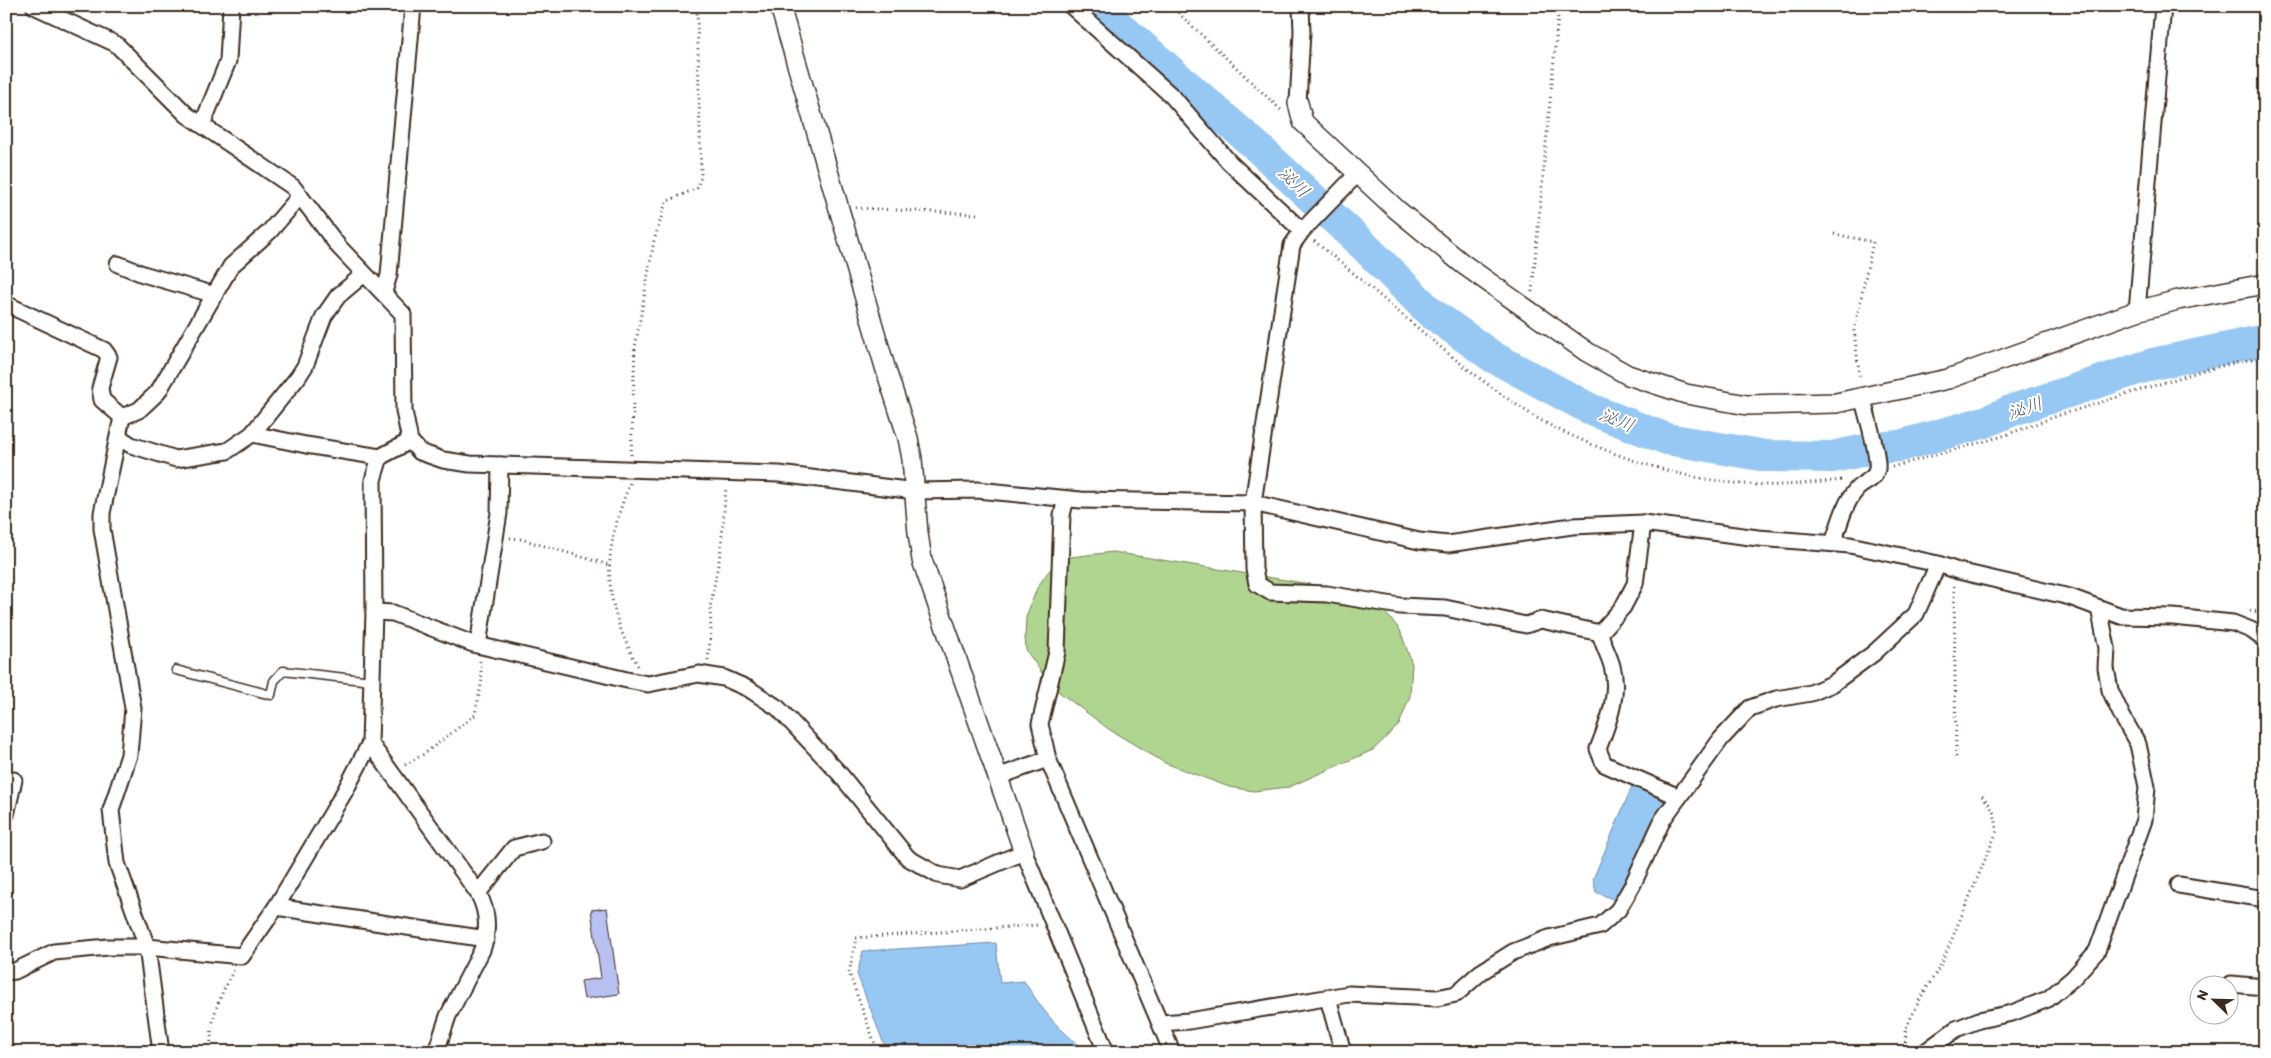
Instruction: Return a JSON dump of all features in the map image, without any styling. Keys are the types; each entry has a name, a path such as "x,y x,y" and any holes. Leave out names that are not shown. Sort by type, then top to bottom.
{"street":[{"path":"34,6 62,12 116,44 188,115 293,187 339,247 403,314 404,411 410,441 420,452 443,460 500,464 779,474 915,491 977,490 1066,499 1253,503 1419,541 1448,544 1572,526 1643,523 1758,538 1850,545 1938,564 1958,571 2070,597 2121,616 2173,617 2232,623 2251,630 2265,640"},
{"path":"202,124 228,61 231,6"},
{"path":"384,292 389,275 413,6"},
{"path":"780,6 885,367 908,438 922,560 1024,852 1106,1052"},
{"path":"1071,6 1172,96 1229,162 1306,227"},
{"path":"1301,6 1302,32 1298,103 1303,122 1353,178 1396,209 1463,264 1587,352 1628,375 1686,394 1747,405 1836,403 1948,379 2137,311 2178,300 2265,284"},
{"path":"2137,311 2163,6"},
{"path":"1353,178 1306,227 1292,245 1253,503 1254,569 1257,584 1270,592 1327,594 1400,606 1445,608 1526,625 1541,620 1600,633"},
{"path":"122,417 139,410 158,392 231,266 269,232 300,196"},
{"path":"118,264 144,274 215,295"},
{"path":"119,437 131,445 176,460 227,451 252,434 298,377 324,316 338,296 364,274"},
{"path":"6,304 104,350 109,357 100,388 102,400 122,417"},
{"path":"1833,543 1847,505 1856,489 1876,472 1869,419 1862,398"},
{"path":"122,417 102,512 102,529 133,708 130,755 111,810 117,863 147,947 161,1052"},
{"path":"252,434 306,445 380,456 410,441"},
{"path":"6,972 15,971 54,952 108,946 147,947 242,956 276,907 345,791 370,744 374,612 373,480 380,456"},
{"path":"478,645 499,513 500,464"},
{"path":"1066,499 1062,515 1057,652 1040,724 1048,759 1172,1052"},
{"path":"1600,633 1623,607 1635,584 1643,523"},
{"path":"1160,1023 1189,1021 1349,994 1437,998 1456,994 1481,972 1513,952 1550,938 1600,926 1618,910 1632,886 1663,819 1720,738 1750,708 1776,699 1811,693 1832,684 1874,653 1916,614 1938,564"},
{"path":"1925,1052 1956,1029 1979,1020 2012,1013 2048,999 2073,978 2096,951 2144,820 2147,787 2138,744 2110,690 2106,668 2107,648 2099,608"},
{"path":"374,612 393,613 478,645 648,684 699,674 724,678 749,690 778,708 840,773 908,858 938,875 960,879 1024,852"},
{"path":"1600,633 1612,666 1615,686 1611,714 1598,749 1604,764 1679,797"},
{"path":"370,744 478,893 486,914 486,940 448,1016 436,1052"},
{"path":"998,777 1048,759"},
{"path":"6,815 14,780"},
{"path":"478,893 514,848 542,841"},
{"path":"2179,885 2265,899"},
{"path":"276,907 486,940"},
{"path":"2238,984 2265,986"},
{"path":"1328,998 1343,1052"}],"lane":[{"path":"176,670 271,695 274,681 283,671 372,682"}],"path":[{"path":"648,684 618,627 611,601 609,554 631,480 635,348 654,241 666,202 697,188 701,177 697,6"},
{"path":"1171,6 1285,113 1303,122"},
{"path":"1530,312 1559,6"},
{"path":"838,207 977,214"},
{"path":"1306,227 1434,343 1529,414 1554,428 1612,453 1666,472 1712,480 1765,485 1876,472 2000,437 2116,396 2204,370 2265,356"},
{"path":"1834,234 1873,242 1854,331 1862,398"},
{"path":"706,675 711,632 710,608 721,550 728,472"},
{"path":"494,536 521,539 609,565"},
{"path":"1956,758 1954,582 1958,571"},
{"path":"391,772 424,754 475,715 482,680 478,645"},
{"path":"1906,1052 1905,1030 1920,999 1941,966 1996,831 1996,817 1993,807 1980,794"},
{"path":"878,1052 848,973 856,938 1054,924"},
{"path":"211,1052 210,1030 223,989 242,956"}],"green space":[{"path":"1113,552 1328,587 1380,606 1400,630 1412,664 1410,696 1399,725 1373,750 1289,787 1254,791 1229,787 1165,763 1110,730 1051,686 1026,650 1025,637 1026,617 1037,588 1048,572 1062,558"}],"water":[{"path":"1633,784 1656,794 1666,804 1617,901 1596,892 1593,879"},
{"path":"996,943 1000,983 1024,981 1052,1020 1068,1036 1089,1052 887,1052 857,974 863,951"}],"building":[{"path":"607,908 619,994 584,999 581,981 601,978 591,910"}],"waterway":[{"name":"泌川","path":"1096,6 1255,145 1363,245 1430,312 1493,357 1592,410 1667,439 1766,456 1832,457 1875,448 1900,446 1985,422 2013,410 2153,364 2265,340"}]}
